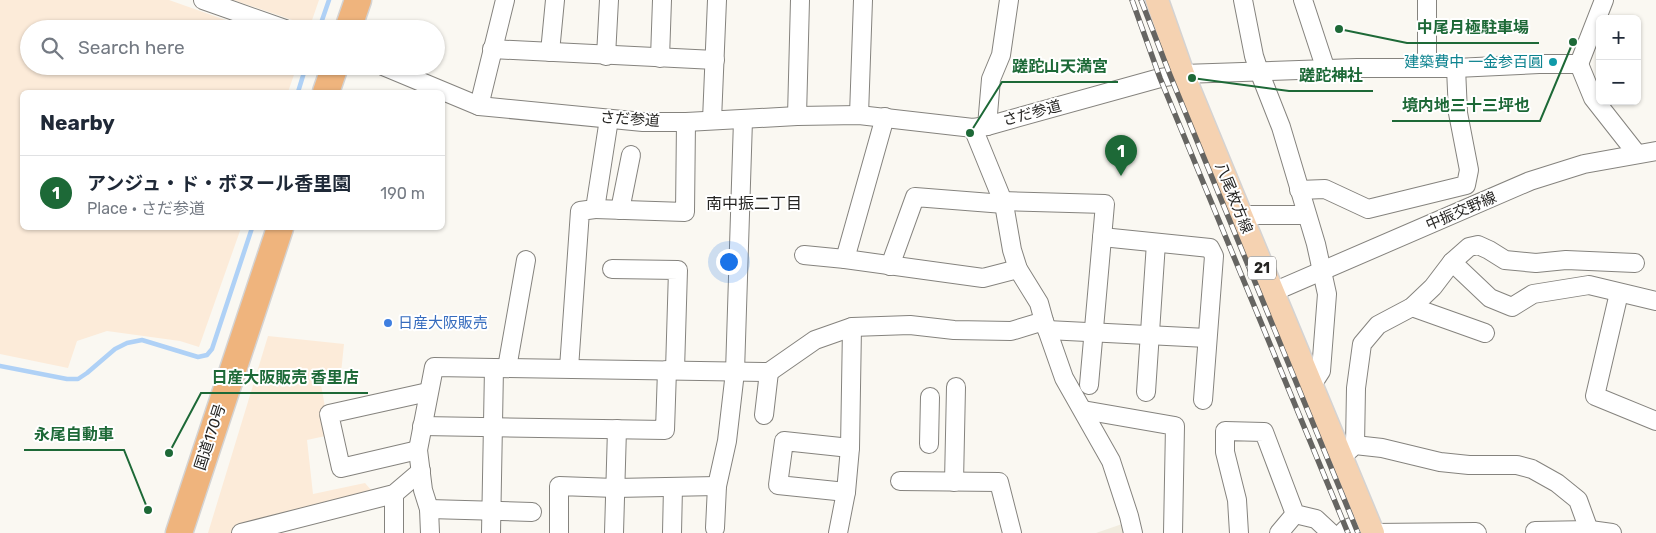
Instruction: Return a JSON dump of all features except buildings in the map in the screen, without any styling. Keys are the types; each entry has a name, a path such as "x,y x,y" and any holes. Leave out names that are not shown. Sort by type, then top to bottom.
{"highway":[{"path":"351,20 358,0"},
{"path":"327,90 332,75"},
{"name":"国道170号","path":"179,533 279,230"}],"main road":[{"name":"八尾枚方線","path":"1157,0 1240,216 1312,385 1348,451 1371,529"}],"street":[{"path":"203,0 260,20"},
{"path":"479,106 505,0"},
{"path":"550,52 555,0"},
{"path":"606,56 609,0"},
{"path":"660,58 662,0"},
{"path":"712,120 717,0"},
{"path":"797,116 800,0"},
{"path":"859,115 863,0"},
{"path":"1009,0 1001,55 991,80 980,127 1003,203 1012,250 1018,269 1039,303 1064,378 1111,462 1133,533"},
{"path":"1243,0 1261,77 1281,127 1323,269 1328,294 1321,371 1312,385"},
{"path":"1303,0 1326,70"},
{"path":"1427,0 1427,68"},
{"path":"1604,0 1579,64 1593,98 1638,154"},
{"path":"492,49 715,60"},
{"name":"さだ参道","path":"445,92 479,106 643,122 859,115 980,127 1160,78 1184,74 1261,77 1306,69 1456,68 1579,64"},
{"path":"1456,68 1458,113 1469,170 1466,185 1472,206"},
{"name":"さだ参道","path":"405,75 441,90"},
{"path":"845,259 885,117"},
{"path":"594,209 609,118"},
{"path":"715,528 717,486 727,442 735,372 743,120"},
{"path":"569,368 580,211 594,209 685,212 686,122"},
{"name":"中振交野線","path":"1273,292 1530,182 1584,164 1656,151"},
{"path":"620,210 631,156"},
{"path":"1299,190 1325,190 1368,209 1466,185"},
{"path":"890,266 915,197 1003,203 1106,204 1089,385"},
{"path":"1240,216 1306,214"},
{"path":"1102,238 1210,248 1214,256 1203,400"},
{"path":"1146,392 1156,243"},
{"path":"1590,532 1578,500 1557,483 1532,469 1516,465 1468,465 1440,462 1389,450 1348,451 1362,344 1378,326 1412,307 1432,287 1452,262 1469,247 1478,245 1505,260 1536,263 1566,260 1636,263"},
{"path":"804,255 983,278 1018,269"},
{"path":"490,533 492,428 501,368 526,260"},
{"path":"1452,262 1490,298 1512,307 1533,294 1589,285 1656,301"},
{"path":"422,426 665,430 678,270 612,268"},
{"path":"1619,293 1595,396 1656,420"},
{"path":"1412,307 1485,333"},
{"path":"430,533 429,510 423,490 418,450 434,367 769,372 815,340 852,327 910,325 954,330 1011,331 1046,326 1207,338"},
{"path":"838,533 846,492 850,448 852,327"},
{"path":"764,415 769,372"},
{"path":"954,482 956,388"},
{"path":"418,450 341,468 329,414 428,392"},
{"path":"929,444 929,405 956,414"},
{"path":"1083,410 1175,426 1173,533"},
{"path":"614,533 617,429"},
{"path":"1239,533 1237,500 1225,452 1225,431 1264,432 1295,514"},
{"path":"846,492 778,485 784,441 850,448"},
{"path":"242,533 394,494 421,471"},
{"path":"900,480 999,482 1012,533"},
{"path":"558,533 560,486 615,488 717,486"},
{"path":"672,533 673,487"},
{"path":"394,494 394,533"},
{"path":"429,510 532,512"},
{"path":"1295,514 1316,519 1340,532 1371,529 1477,533"},
{"path":"1279,533 1295,514"},
{"path":"1535,532 1612,533"}],"shaded area":[{"path":"0,0 169,0 226,20 20,20 20,75 294,75 289,90 20,90 20,230 240,230 199,347 180,341 107,331 77,341 68,368 0,354"},
{"path":"233,0 319,0 312,20 292,20"},
{"path":"268,336 344,344 341,373 320,379 330,435 307,440 313,494 365,483 377,497 234,533 208,533"},
{"path":"1125,523 1127,533 1096,533"}],"waterway":[{"path":"322,20 329,0"},
{"path":"299,90 303,75"},
{"path":"0,366 67,379 78,379 115,349 127,343 142,340 198,357 207,355 212,349 251,230"}],"railway":[{"path":"1132,0 1160,78 1348,533"},
{"path":"1141,0 1358,533"}],"place":[{"name":"中尾月極駐車場","path":"1339,29"},
{"name":"境内地三十三坪也","path":"1573,42"},
{"name":"建築費中 一金参百圓","path":"1553,62"},
{"name":"蹉跎神社","path":"1192,78"},
{"name":"蹉跎山天満宮","path":"970,133"},
{"name":"アンジュ・ド・ボヌール香里園","path":"1121,176"},
{"name":"日産大阪販売","path":"388,323"},
{"name":"日産大阪販売 香里店","path":"169,453"},
{"name":"永尾自動車","path":"148,510"}],"district":[{"name":"南中振二丁目","path":"754,203"}]}
